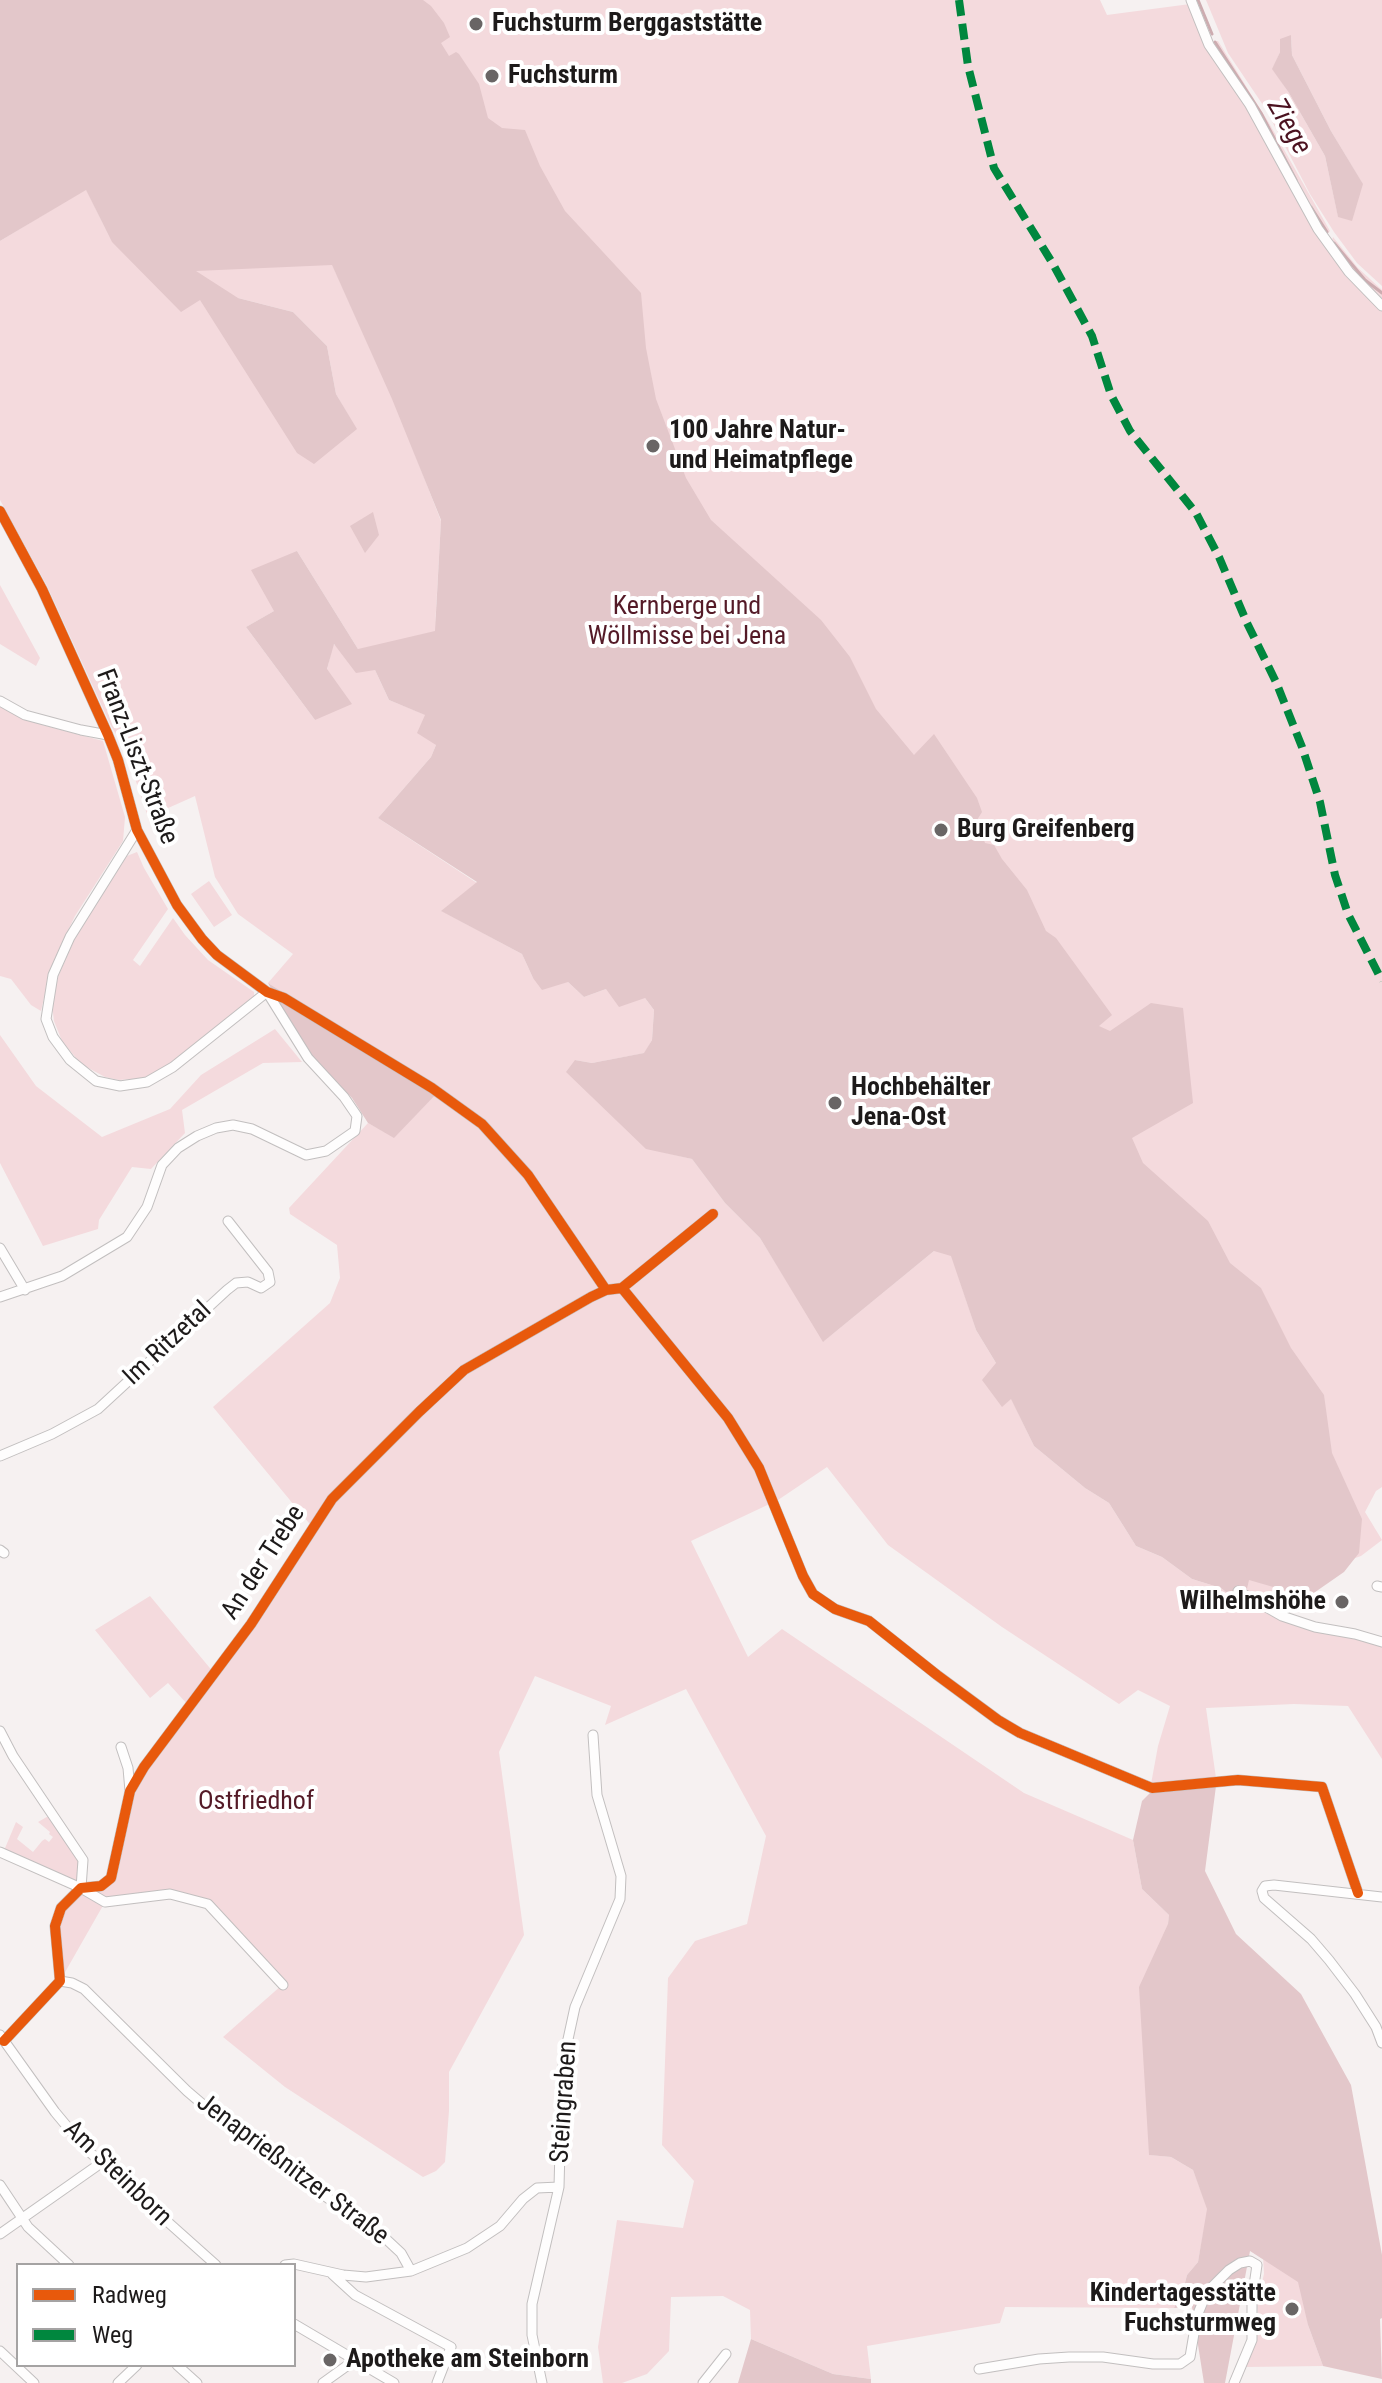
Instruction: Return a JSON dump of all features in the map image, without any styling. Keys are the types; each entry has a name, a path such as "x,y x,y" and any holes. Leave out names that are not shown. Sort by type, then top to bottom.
{"street":[{"path":"1191,0 1209,45 1250,105 1318,229 1349,272 1382,306"},
{"name":"Franz-Liszt-Straße","path":"0,511 42,589 108,735 137,830 177,905 217,955 267,992"},
{"path":"0,701 25,715 108,735"},
{"path":"137,830 70,937 53,975 46,1019 53,1037 70,1060 96,1081 120,1086 147,1082 178,1064 267,992"},
{"path":"0,1297 62,1276 127,1237 147,1207 162,1165 178,1148 197,1136 233,1125 252,1129 306,1155 326,1151 355,1131 357,1116 308,1058 267,992"},
{"path":"267,992 284,998 432,1088 482,1124 528,1175 606,1290"},
{"path":"713,1214 622,1288 728,1418 759,1468 813,1594 835,1609 869,1621 937,1675 1020,1733 1152,1788 1238,1780 1322,1787 1358,1893"},
{"name":"Im Ritzetal","path":"0,1456 52,1434 98,1409 236,1283 248,1282 261,1288 270,1282 268,1272 228,1221"},
{"path":"0,1248 25,1290"},
{"name":"An der Trebe","path":"130,1791 144,1767 251,1624 332,1499 464,1370 606,1290 622,1288"},
{"path":"1238,1591 1282,1616 1382,1642"},
{"path":"0,1731 13,1756 83,1860 81,1888"},
{"name":"Steingraben","path":"542,2383 532,2335 532,2304 559,2187 562,2073 575,2007 620,1899 621,1876 597,1795 593,1735"},
{"name":"An der Trebe","path":"60,1981 55,1926 61,1908 81,1888 101,1886 111,1878 130,1791 128,1768 121,1747"},
{"path":"0,1852 105,1902 170,1894 208,1904 283,1985"},
{"path":"1382,1897 1274,1885 1265,1886 1262,1891 1264,1898 1311,1939 1329,1960 1379,2027 1382,2043"},
{"path":"2,2038 60,1981"},
{"name":"Jenaprießnitzer Straße","path":"60,1981 84,1989 187,2091 241,2137 386,2239 401,2253 411,2271"},
{"name":"Am Steinborn","path":"2,2038 55,2112 101,2163 214,2263"},
{"path":"0,2234 101,2163"},
{"path":"0,2185 28,2227 67,2263"},
{"path":"296,2264 366,2277 411,2271 467,2248 500,2226 537,2188 559,2187"},
{"path":"979,2369 1069,2357 1180,2364 1190,2357 1197,2316 1204,2299 1229,2270 1250,2261 1257,2265 1252,2299 1252,2340 1234,2383"},
{"path":"330,2272 355,2295 451,2347 437,2383"},
{"path":"296,2325 394,2383"},
{"path":"0,2351 16,2366"},
{"path":"703,2383 726,2354"},
{"path":"323,2383 355,2360"},
{"path":"17,2367 34,2383"},
{"path":"118,2383 135,2367"},
{"path":"179,2367 197,2383"}],"green space":[{"name":"Ostfriedhof","path":"0,0 1100,0 1107,15 1190,4 1292,188 1382,310 1382,1487 1376,1491 1365,1512 1382,1540 1361,1556 1308,1574 1289,1590 1279,1616 1382,1645 1382,1759 1348,1706 1294,1704 1206,1708 1216,1778 1151,1784 1170,1706 1138,1690 1119,1704 1002,1627 888,1545 827,1467 778,1500 691,1541 748,1657 782,1629 1024,1793 1133,1840 1142,1889 1169,1915 1150,2155 1171,2157 1193,2170 1208,2209 1198,2262 1187,2275 1174,2308 1005,2307 1000,2323 867,2346 871,2379 833,2374 751,2339 750,2310 723,2296 671,2297 669,2351 647,2374 622,2383 603,2383 598,2347 617,2220 683,2228 694,2181 662,2145 668,1978 695,1941 747,1924 766,1836 686,1689 605,1725 611,1706 535,1676 499,1752 524,1935 449,2072 445,2162 436,2171 423,2177 285,2087 223,2037 282,1985 207,1904 170,1894 105,1902 60,1981 55,1926 61,1908 81,1888 3,1853 16,1822 23,1827 17,1839 33,1852 42,1841 45,1839 49,1842 53,1837 38,1822 52,1814 83,1860 82,1888 101,1886 111,1877 130,1791 188,1705 168,1683 150,1698 95,1630 150,1596 214,1673 313,1528 213,1407 330,1303 340,1278 337,1245 290,1214 289,1208 368,1123 394,1137 439,1090 268,983 293,954 238,914 215,877 195,796 148,817 125,749 111,726 47,586 0,500 0,241 86,189 112,242","holes":["335,262 383,377 332,264","238,298 293,312 327,346 336,394 356,429","404,426 444,520 435,628 441,521","297,551 358,649 572,841 934,1251 824,1341 760,1238 725,1203 692,1159 646,1148 575,1060 592,1063 645,1053 652,1040 654,1010 645,998 606,989 584,997 568,982 533,978 522,954 442,911 477,883 378,818 431,757 436,745 426,715 389,700 375,670 333,644 315,720 246,627 274,611","958,1275 1243,1605 1221,1588 1192,1579 1162,1557 1136,1546 1109,1503 1085,1488 1034,1446 1011,1398 1002,1406 996,1363 976,1330"]},
{"name":"Kernberge und Wöllmisse bei Jena","path":"0,0 423,0 431,6 450,37 441,43 449,56 456,52 459,54 479,84 488,118 502,128 525,130 540,166 565,211 641,293 646,348 656,399 686,478 711,520 821,620 850,657 876,709 914,755 934,734 977,798 982,812 977,820 985,843 994,845 1027,890 1046,931 1056,938 1112,1015 1099,1026 1110,1031 1151,1003 1183,1008 1193,1103 1132,1138 1143,1163 1208,1221 1230,1263 1261,1288 1291,1348 1324,1395 1332,1453 1362,1519 1359,1553 1344,1572 1308,1597 1249,1580 1243,1606 1221,1588 1192,1579 1162,1557 1136,1546 1109,1503 1085,1488 1034,1446 1011,1399 1002,1407 982,1380 996,1363 976,1330 951,1256 934,1251 823,1342 760,1238 725,1203 692,1159 646,1149 566,1072 575,1060 592,1063 644,1053 652,1040 654,1010 645,998 619,1007 606,989 584,997 568,982 542,990 522,954 441,911 477,882 378,818 431,757 436,745 417,733 425,715 389,700 375,670 356,673 334,644 327,669 352,704 315,720 246,627 274,611 251,570 297,551 358,649 435,631 441,520 392,399 332,265 196,271 238,298 293,312 327,346 336,394 357,429 314,464 297,453 200,300 181,312 112,242 86,190 0,241"},
{"path":"1206,0 1382,0 1382,286 1357,263 1334,232 1310,194 1265,108 1228,53","holes":["1291,35 1292,55 1362,183 1338,216 1325,156 1273,69"]},
{"path":"1291,35 1292,55 1331,131 1363,184 1352,221 1338,217 1325,156 1272,69 1280,52 1280,39"},
{"path":"1216,41 1269,123 1330,231 1327,234 1214,46"},
{"path":"1333,237 1358,268 1382,290 1382,298 1355,274 1331,244"},
{"path":"373,512 379,535 365,553 350,526"},
{"path":"0,585 40,658 36,666 0,644"},
{"path":"0,706 43,725 103,741 125,817 123,841 75,916 62,943 50,971 41,1011 31,1005 11,979 0,976"},
{"path":"137,852 168,909 133,960 140,966 173,918 208,960 254,992 254,998 172,1063 146,1078 119,1080 105,1077 81,1064 62,1041 52,1005 58,977 78,931 127,856"},
{"path":"209,881 232,915 214,927 191,894"},
{"path":"268,983 440,1090 394,1138 368,1123 352,1098 309,1055"},
{"path":"275,1029 302,1062 263,1063 182,1110 185,1133 151,1169 132,1167 99,1220 98,1229 43,1246 0,1163 0,1035 36,1086 102,1137 170,1109 201,1075"},
{"path":"1216,1786 1205,1871 1236,1934 1301,1994 1351,2085 1382,2255 1382,2379 1323,2366 1308,2325 1298,2282 1250,2251 1225,2383 1204,2383 1192,2307 1174,2308 1187,2275 1198,2262 1207,2209 1193,2170 1171,2157 1149,2155 1139,1987 1168,1924 1169,1915 1142,1889 1133,1840 1142,1801 1150,1793"},
{"name":"Kindertagesstätte Fuchsturmweg","path":"1301,2248 1308,2325 1323,2366 1246,2367 1259,2329 1257,2302 1264,2274 1263,2256"},
{"path":"751,2339 833,2374 871,2379 871,2383 738,2383"}],"waterway":[{"name":"Ziege","path":"1198,0 1212,34"},
{"name":"Ziege","path":"1215,42 1261,113 1296,180"},
{"name":"Ziege","path":"1311,207 1327,232"},
{"name":"Ziege","path":"1334,243 1365,280 1382,293"}],"marked path":[{"path":"959,0 968,66 994,168 1053,264 1092,336 1111,395 1130,431 1196,513 1219,557 1302,747 1320,802 1335,875 1348,914 1382,981"}],"cycle path":[{"path":"0,511 42,589 108,735 137,830 177,905 202,939 217,955 267,992 284,998 432,1088 482,1124 528,1175 606,1290"},
{"path":"4,2041 60,1981 55,1926 61,1908 81,1888 101,1886 111,1878 130,1791 144,1767 251,1624 332,1499 464,1370 591,1297 606,1290 622,1288 713,1214"},
{"path":"622,1288 728,1418 759,1468 813,1594 835,1609 869,1621 937,1675 1020,1733 1152,1788 1238,1780 1322,1787 1358,1893"}],"place":[{"name":"Fuchsturm Berggaststätte","path":"476,24"},
{"name":"Fuchsturm","path":"492,76"},
{"name":"100 Jahre Natur- und Heimatpflege","path":"653,446"},
{"name":"Burg Greifenberg","path":"941,830"},
{"name":"Hochbehälter Jena-Ost","path":"835,1103"},
{"name":"Wilhelmshöhe","path":"1342,1602"},
{"name":"Kindertagesstätte Fuchsturmweg","path":"1292,2309"},
{"name":"Apotheke am Steinborn","path":"330,2360"}]}
